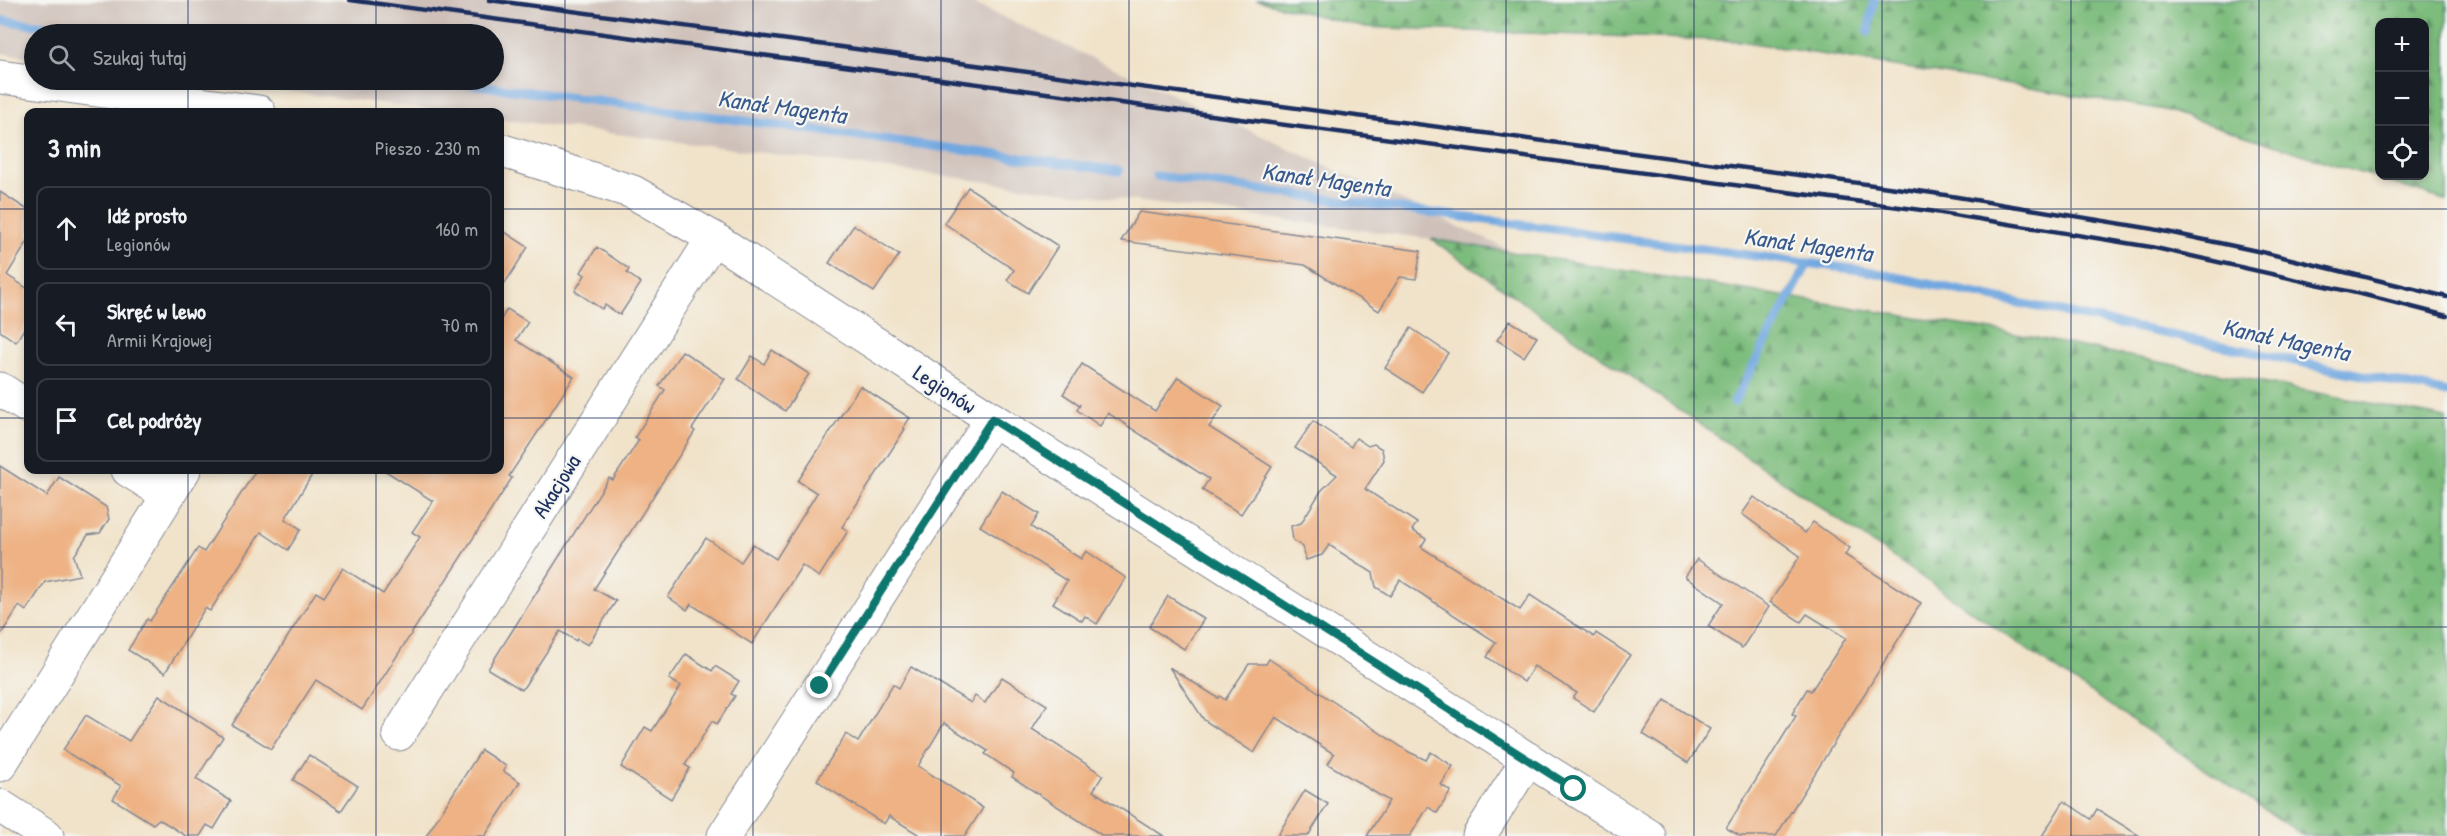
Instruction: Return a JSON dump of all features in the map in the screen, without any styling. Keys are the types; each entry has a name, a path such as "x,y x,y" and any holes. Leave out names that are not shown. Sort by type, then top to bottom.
{"street":[{"path":"0,77 24,80"},
{"path":"96,90 229,108"},
{"name":"Legionów","path":"504,151 633,192 714,238 992,419 1649,836"},
{"name":"Akacjowa","path":"399,734 714,238"},
{"path":"0,388 24,404"},
{"path":"724,836 992,419"},
{"path":"0,765 176,482 144,474"},
{"path":"1479,836 1528,759"},
{"path":"0,806 47,836"}],"shaded area":[{"path":"0,0 966,0 1514,252 1431,239 504,120 504,108 418,108 278,90 504,90 504,24 24,24 24,57 0,53"}],"green space":[{"path":"1256,0 2447,0 2447,201 2382,180 2429,180 2429,18 2375,18 2375,178 2165,110 1740,41 1363,27"},
{"path":"1431,239 2016,334 2447,418 2447,836 2304,836 2038,657"}],"building":[{"path":"968,187 1058,246 1028,293 1007,280 1014,270 944,223"},
{"path":"0,192 24,207 24,247 7,275 24,286 24,329 16,342 0,331"},
{"path":"1139,212 1421,251 1416,279 1400,277 1379,311 1305,265 1121,241"},
{"path":"854,225 899,255 874,292 829,263"},
{"path":"504,232 528,247 504,285"},
{"path":"597,247 629,269 627,273 641,283 620,315 605,305 602,309 575,291 585,275 581,272"},
{"path":"507,309 528,322 516,340 574,377 509,476 512,478 362,710 316,680 271,749 232,725 316,592 324,597 343,568 383,594 420,537 412,532 433,501 390,474 504,474 504,314"},
{"path":"1510,321 1537,337 1524,357 1497,340"},
{"path":"1411,328 1448,353 1422,392 1385,368"},
{"path":"772,350 809,374 785,411 738,379 752,356 764,364"},
{"path":"682,351 725,379 692,429 695,431 594,589 616,601 588,645 560,631 522,690 488,669 609,478 613,480 639,440 635,437 665,390 659,386"},
{"path":"1082,364 1155,411 1178,377 1223,406 1209,427 1272,467 1241,514 1202,490 1209,479 1108,413 1100,426 1077,410 1080,405 1063,394"},
{"path":"860,386 910,418 842,527 848,531 819,577 802,565 752,644 691,604 687,610 668,597 706,538 741,562 753,544 776,559 817,493 798,481"},
{"path":"1313,421 1351,447 1356,438 1368,446 1374,444 1382,449 1384,460 1365,489 1417,523 1412,530 1426,539 1421,547 1520,610 1530,595 1594,637 1596,633 1630,655 1594,712 1573,698 1577,693 1534,666 1524,682 1487,657 1496,642 1400,580 1390,596 1376,587 1373,573 1329,545 1322,555 1306,560 1303,547 1293,540 1291,526 1301,523 1321,491 1337,475 1295,448"},
{"path":"0,466 47,496 59,477 106,507 109,519 100,533 88,535 74,556 80,575 45,582 26,611 19,606 0,636"},
{"path":"253,474 313,474 285,519 301,529 288,550 261,532 210,611 205,608 165,673 128,650 147,619 150,621 198,548 204,552"},
{"path":"1002,491 1039,514 1031,527 1081,559 1086,551 1126,578 1097,624 1085,616 1082,621 1053,603 1067,581 980,526"},
{"path":"1754,497 1805,533 1813,522 1850,548 1845,555 1921,603 1776,836 1740,836 1726,828 1796,716 1792,714 1807,689 1811,691 1846,638 1807,614 1801,622 1770,602 1800,556 1742,514"},
{"path":"1697,559 1769,607 1742,648 1708,626 1723,603 1685,577"},
{"path":"1168,596 1204,619 1184,649 1149,627"},
{"path":"686,654 712,671 715,666 739,681 731,694 735,696 717,724 712,721 685,765 690,768 671,799 621,767 645,727 652,731 681,686 669,679"},
{"path":"1269,659 1409,752 1426,760 1431,752 1453,766 1441,785 1451,791 1437,813 1428,807 1410,836 1367,836 1389,801 1328,764 1334,754 1276,717 1254,753 1204,720 1169,667 1218,698 1220,696 1225,700 1249,664 1266,664"},
{"path":"911,667 971,703 975,696 985,703 1002,677 1047,705 1032,729 1103,775 1093,791 1164,836 1103,836 1012,777 1014,773 985,754 988,751 944,723 918,766 983,808 965,836 921,836 889,816 884,824 829,789 817,780 846,734 858,742 893,684 899,688"},
{"path":"159,695 223,737 196,779 231,801 214,829 207,825 200,836 186,836 159,819 153,824 113,799 121,786 63,750 86,715 129,741"},
{"path":"1665,700 1710,729 1688,763 1643,734"},
{"path":"481,750 506,766 503,771 520,782 485,836 426,836"},
{"path":"309,755 358,786 341,811 293,780"},
{"path":"1305,790 1328,804 1308,836 1277,836"},
{"path":"2064,801 2091,819 2097,809 2140,836 2042,836"}],"waterway":[{"path":"1868,32 1874,0"},
{"name":"Kanał Magenta","path":"0,20 30,24"},
{"name":"Kanał Magenta","path":"504,89 1119,171"},
{"name":"Kanał Magenta","path":"1156,176 1867,271 2447,393"},
{"path":"1734,402 1808,263"}],"railway":[{"path":"350,0 1929,211 2151,247 2365,295 2447,316"},
{"path":"489,0 1933,193 2153,229 2262,252 2447,297"}],"route":[{"path":"820,686 992,419 1574,789"}]}
